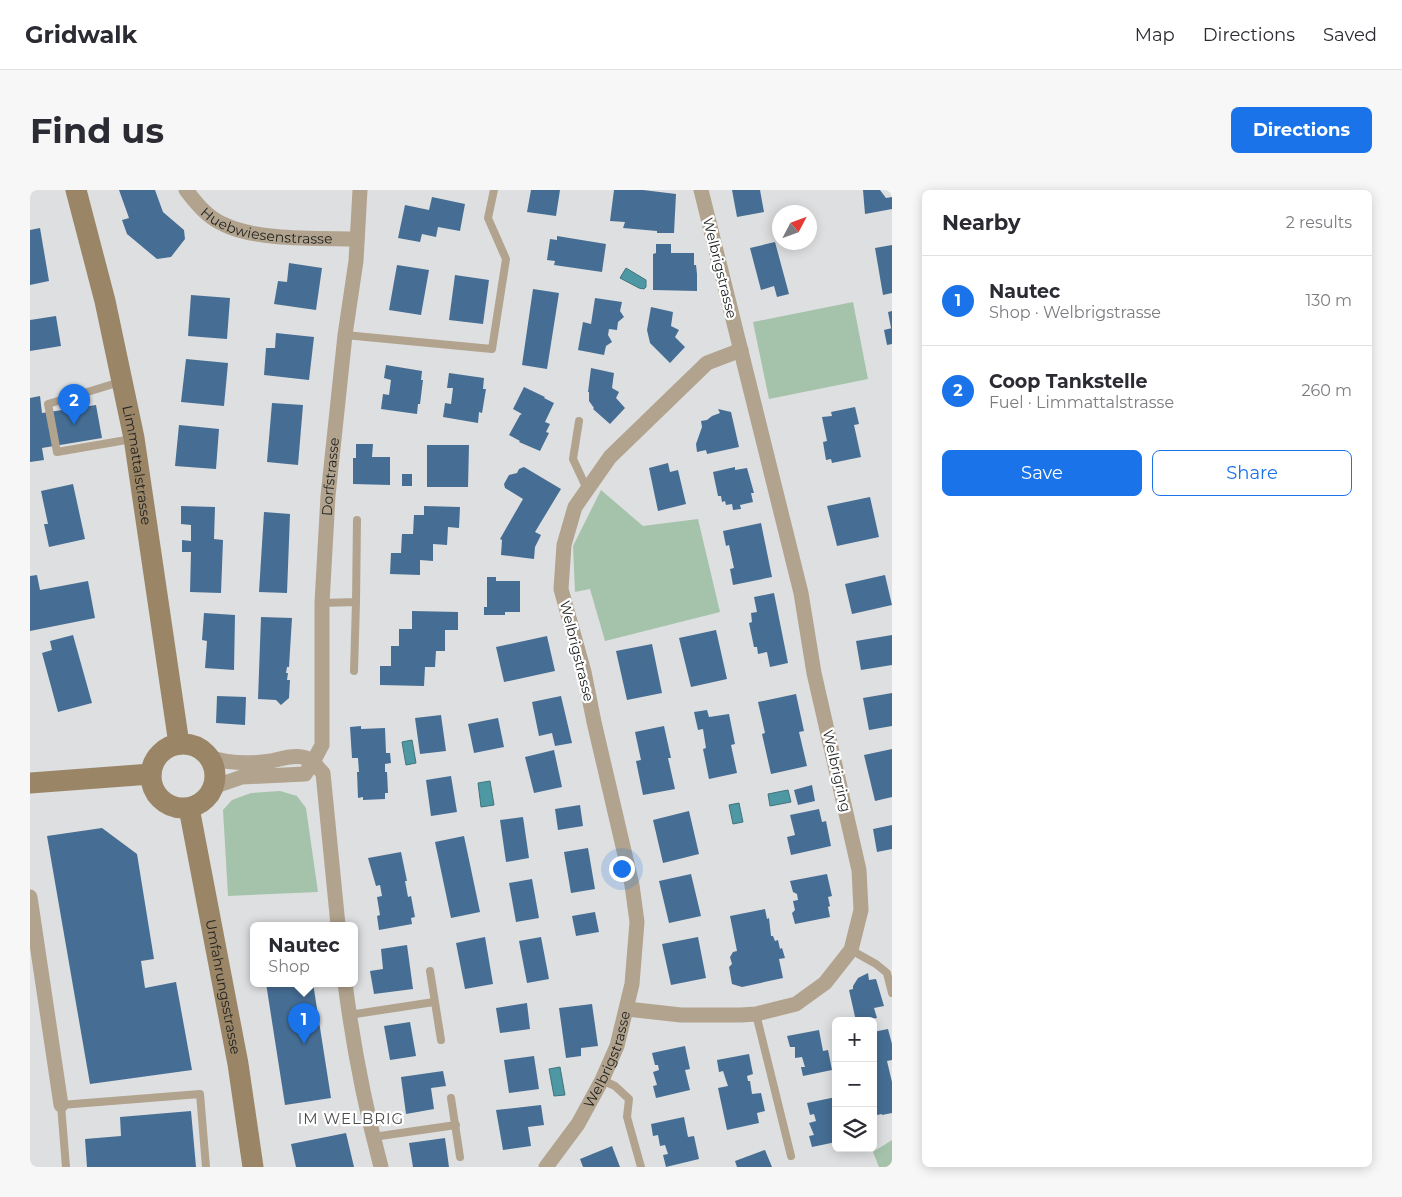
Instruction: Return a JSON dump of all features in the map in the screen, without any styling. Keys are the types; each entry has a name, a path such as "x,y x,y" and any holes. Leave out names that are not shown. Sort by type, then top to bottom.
{"main road":[{"name":"Limmattalstrasse","path":"76,190 105,300 134,438 179,744"},
{"path":"179,744 194,746 209,757 215,775 213,787 208,796 199,804 188,808 170,806 156,794 152,786 151,774 153,765 159,755 167,748 179,744"},
{"path":"30,783 151,774"},
{"name":"Umfahrungsstrasse","path":"188,808 238,1064 253,1167"}],"street":[{"name":"Huebwiesenstrasse","path":"186,190 198,206 223,224 254,234 297,238 357,239"},
{"name":"Dorfstrasse","path":"313,762 322,744 322,603 328,490 345,335 356,261 360,190"},
{"name":"Welbrigstrasse","path":"546,1167 578,1124 602,1080 617,1046 632,984 637,922 632,885 584,672 561,589 564,545 575,507 610,457 707,362 741,350 701,190"},
{"name":"Welbrigring","path":"627,1009 681,1015 756,1014 796,1004 824,983 851,950 861,910 859,870 814,673 801,593 741,350"},
{"path":"209,757 223,762 238,763 304,757 313,762 323,773 338,922"},
{"path":"213,787 242,777 305,774 313,762"},
{"path":"30,897 61,1105"},
{"path":"346,987 349,1015 382,1167"}],"lane":[{"path":"345,335 492,349 506,259 488,218 494,190"},
{"path":"122,381 48,404 57,452 134,438"},
{"path":"579,421 574,459 588,489"},
{"path":"354,671 357,520"},
{"path":"322,603 356,602"},
{"path":"851,950 876,964 887,973 892,994"},
{"path":"430,971 440,1040"},
{"path":"349,1015 434,1002"},
{"path":"756,1014 791,1156"},
{"path":"602,1080 615,1086 629,1099 627,1117 641,1167"},
{"path":"66,1167 61,1105 200,1094 206,1167"},
{"path":"451,1098 460,1157"},
{"path":"374,1137 456,1126"}],"green space":[{"path":"853,302 868,379 769,399 753,322"},
{"path":"601,490 643,526 698,519 720,612 605,641 590,589 575,592 573,546"},
{"path":"280,791 297,796 306,808 318,892 228,896 223,810 232,800 251,793"},
{"path":"892,1140 892,1167 879,1167 873,1152 877,1152 877,1149"}],"water":[{"path":"626,268 646,280 646,287 644,289 620,278"},
{"path":"412,740 416,763 406,765 402,742"},
{"path":"490,781 494,805 481,807 478,783"},
{"path":"788,790 791,802 770,806 768,794"},
{"path":"739,803 743,822 733,824 729,805"},
{"path":"560,1067 565,1095 554,1096 549,1069"}],"building":[{"path":"119,190 155,190 163,212 184,230 185,239 171,257 157,259 127,234 122,220 129,218"},
{"path":"531,190 560,190 556,216 527,212"},
{"path":"614,190 643,190 676,194 674,233 657,233 657,231 623,228 625,222 610,221"},
{"path":"732,190 760,190 764,212 737,217"},
{"path":"863,190 880,190 886,198 892,197 892,209 865,214"},
{"path":"432,197 465,204 460,231 438,227 436,237 422,234 420,242 398,238 405,205 429,210"},
{"path":"40,228 49,281 30,285 30,230"},
{"path":"557,236 606,244 602,272 554,265 555,261 547,260 550,239 557,240"},
{"path":"772,243 772,250 777,250 789,294 777,297 774,286 761,290 750,248"},
{"path":"656,244 671,244 671,253 694,253 697,291 653,290 653,254 656,253"},
{"path":"892,245 892,293 883,295 875,248"},
{"path":"289,263 322,268 316,310 274,304 278,281 287,282"},
{"path":"397,265 429,270 421,315 389,310"},
{"path":"455,275 489,280 483,324 449,320"},
{"path":"533,289 559,293 547,369 522,365"},
{"path":"191,295 230,298 227,339 188,336"},
{"path":"595,298 622,302 620,311 624,317 618,322 617,330 609,329 608,335 612,342 606,346 604,355 578,350 583,322 591,324"},
{"path":"651,307 673,312 671,326 679,330 675,337 685,347 670,363 650,343 647,330"},
{"path":"892,311 892,328 891,328 888,312"},
{"path":"56,316 61,346 30,351 30,320"},
{"path":"892,328 892,344 887,345 884,330"},
{"path":"276,333 314,337 309,380 264,375 266,348 275,348"},
{"path":"186,359 228,363 224,406 181,402"},
{"path":"386,365 422,371 421,380 423,380 417,414 381,409 383,394 389,395 391,380 384,378"},
{"path":"591,368 614,373 612,388 619,392 616,398 625,408 610,424 593,409 589,401 588,392"},
{"path":"449,373 484,378 483,389 486,389 482,413 479,412 478,423 443,417 445,403 451,404 453,388 447,388"},
{"path":"524,387 554,403 545,422 550,424 546,432 549,433 540,451 519,442 509,435 522,414 513,409"},
{"path":"40,396 42,413 96,405 102,438 42,448 44,460 30,462 30,398"},
{"path":"272,403 303,405 298,465 267,462"},
{"path":"855,407 859,424 854,425 861,457 832,463 831,459 826,460 823,442 827,441 822,417 832,416 831,412"},
{"path":"718,409 731,412 739,447 707,454 706,450 697,452 696,444 702,427 701,421 720,413"},
{"path":"179,425 219,429 216,469 175,466"},
{"path":"356,444 373,444 372,457 390,457 390,485 353,484 353,458 356,458"},
{"path":"427,445 469,445 468,487 427,487"},
{"path":"668,463 670,472 678,470 686,504 658,511 649,468"},
{"path":"524,467 561,489 535,532 541,535 535,547 534,559 501,555 502,540 500,539 523,499 505,488 504,484 509,475 517,473 519,469"},
{"path":"735,467 735,470 747,468 754,493 751,493 753,502 740,505 741,509 733,510 732,504 726,505 725,501 722,502 721,496 718,496 713,472"},
{"path":"402,474 412,474 412,486 402,486"},
{"path":"73,484 85,539 49,547 44,524 48,524 41,491"},
{"path":"870,497 879,537 837,546 827,506"},
{"path":"181,506 215,507 214,539 223,540 221,593 190,592 191,552 182,552 182,540 191,541 191,525 181,524"},
{"path":"424,506 460,507 459,528 448,527 447,545 433,544 433,561 420,560 420,575 390,574 391,553 401,553 402,534 413,534 414,515 424,515"},
{"path":"264,512 290,514 287,593 259,592"},
{"path":"761,523 772,577 733,585 730,569 734,568 729,545 726,546 723,531"},
{"path":"37,575 40,590 88,581 95,618 30,631 30,576"},
{"path":"885,575 892,605 852,614 845,584"},
{"path":"487,577 496,577 496,581 520,581 520,612 505,612 505,615 484,615 484,607 487,607"},
{"path":"774,593 788,663 770,667 767,652 758,654 757,647 754,647 749,623 752,622 751,613 757,612 754,597"},
{"path":"412,611 458,612 458,630 445,630 445,651 436,651 435,667 425,667 424,686 380,685 380,666 391,666 391,646 399,646 399,629 412,629"},
{"path":"204,613 235,615 234,670 205,668 207,641 202,640"},
{"path":"261,617 292,618 289,667 287,667 286,673 288,673 287,680 290,680 289,698 281,705 276,700 258,699"},
{"path":"716,630 727,679 691,687 679,638"},
{"path":"73,635 92,703 58,712 42,653 52,650 50,641"},
{"path":"892,635 892,665 861,670 856,641"},
{"path":"547,636 555,671 504,682 496,647"},
{"path":"652,644 662,693 627,700 616,651"},
{"path":"892,693 892,726 869,730 863,698"},
{"path":"796,694 804,731 799,732 807,766 771,774 762,734 765,733 758,702"},
{"path":"217,696 246,697 245,725 216,723"},
{"path":"561,696 572,743 555,746 552,733 539,736 532,702"},
{"path":"707,710 709,717 729,714 735,744 731,745 737,773 709,779 703,749 706,748 703,729 698,730 694,712"},
{"path":"441,715 446,751 420,754 415,718"},
{"path":"498,718 504,747 474,753 468,724"},
{"path":"361,726 361,729 385,728 386,753 390,753 391,763 385,764 388,793 385,793 385,799 363,800 363,797 358,798 358,758 352,758 350,727"},
{"path":"664,726 671,758 668,758 675,789 643,795 636,761 641,760 635,732"},
{"path":"892,749 892,797 875,801 864,755"},
{"path":"554,750 562,787 534,793 525,757"},
{"path":"451,776 457,812 431,816 426,780"},
{"path":"812,785 815,801 798,805 794,790"},
{"path":"580,805 583,826 558,830 555,809"},
{"path":"819,809 822,822 826,821 831,846 791,855 787,837 795,835 790,815"},
{"path":"689,811 699,854 663,863 653,820"},
{"path":"523,817 529,858 506,862 500,820"},
{"path":"892,825 892,849 877,852 873,829"},
{"path":"102,828 137,854 154,959 141,961 145,988 176,982 192,1070 90,1084 47,836"},
{"path":"464,836 480,912 451,918 435,842"},
{"path":"588,848 595,889 571,893 564,852"},
{"path":"401,852 408,897 411,896 415,917 411,918 412,924 379,930 377,916 380,915 377,897 382,896 380,885 376,886 368,858"},
{"path":"691,874 701,916 669,923 659,881"},
{"path":"827,874 832,896 828,897 830,917 795,924 792,913 795,910 793,901 798,900 797,894 793,892 790,881"},
{"path":"532,879 539,918 516,922 509,883"},
{"path":"765,909 767,919 769,918 771,936 773,936 775,941 778,940 785,958 779,959 783,978 742,987 732,984 729,967 732,964 730,957 733,952 737,951 730,916"},
{"path":"595,912 599,932 576,936 572,916"},
{"path":"485,937 493,984 465,989 456,943"},
{"path":"541,937 549,979 527,983 519,941"},
{"path":"698,937 706,978 671,985 662,944"},
{"path":"407,945 413,989 374,994 370,971 383,969 381,949"},
{"path":"868,973 869,980 876,979 884,1006 874,1008 877,1017 855,1017 849,990 853,989 858,978"},
{"path":"267,987 314,987 331,1098 285,1105"},
{"path":"527,1003 530,1029 500,1033 496,1008"},
{"path":"592,1004 598,1046 581,1048 581,1056 566,1058 559,1008"},
{"path":"410,1022 416,1056 390,1060 384,1026"},
{"path":"888,1029 892,1044 892,1060 887,1061 892,1082 892,1113 882,1115 877,1115 877,1031"},
{"path":"819,1030 823,1051 828,1050 832,1070 803,1076 801,1067 805,1067 802,1057 795,1058 795,1047 790,1047 787,1036"},
{"path":"685,1046 690,1069 685,1070 690,1090 656,1098 653,1086 657,1085 653,1072 659,1070 658,1065 655,1065 652,1053"},
{"path":"749,1054 753,1074 747,1076 748,1081 750,1081 752,1094 761,1093 765,1111 757,1113 759,1123 727,1130 718,1088 728,1086 723,1071 719,1072 717,1060"},
{"path":"534,1056 539,1089 509,1093 504,1060"},
{"path":"443,1071 446,1086 431,1088 434,1109 406,1114 401,1077"},
{"path":"832,1098 832,1143 812,1147 809,1136 814,1135 809,1123 816,1121 814,1114 810,1115 807,1103"},
{"path":"541,1105 544,1125 528,1127 531,1146 503,1150 496,1110"},
{"path":"191,1111 196,1167 87,1167 85,1139 121,1136 120,1117"},
{"path":"684,1117 688,1137 694,1136 699,1159 666,1167 663,1155 668,1154 665,1145 660,1146 658,1135 653,1136 651,1124"},
{"path":"346,1133 354,1167 296,1167 291,1144"},
{"path":"445,1138 449,1167 413,1167 409,1143"},
{"path":"612,1146 620,1167 583,1167 580,1159"},
{"path":"765,1150 772,1167 737,1167 735,1161"}],"place":[{"name":"Coop Tankstelle","path":"74,425"},
{"name":"Nautec","path":"304,1044"}],"district":[{"name":"IM WELBRIG","path":"351,1119"}]}
